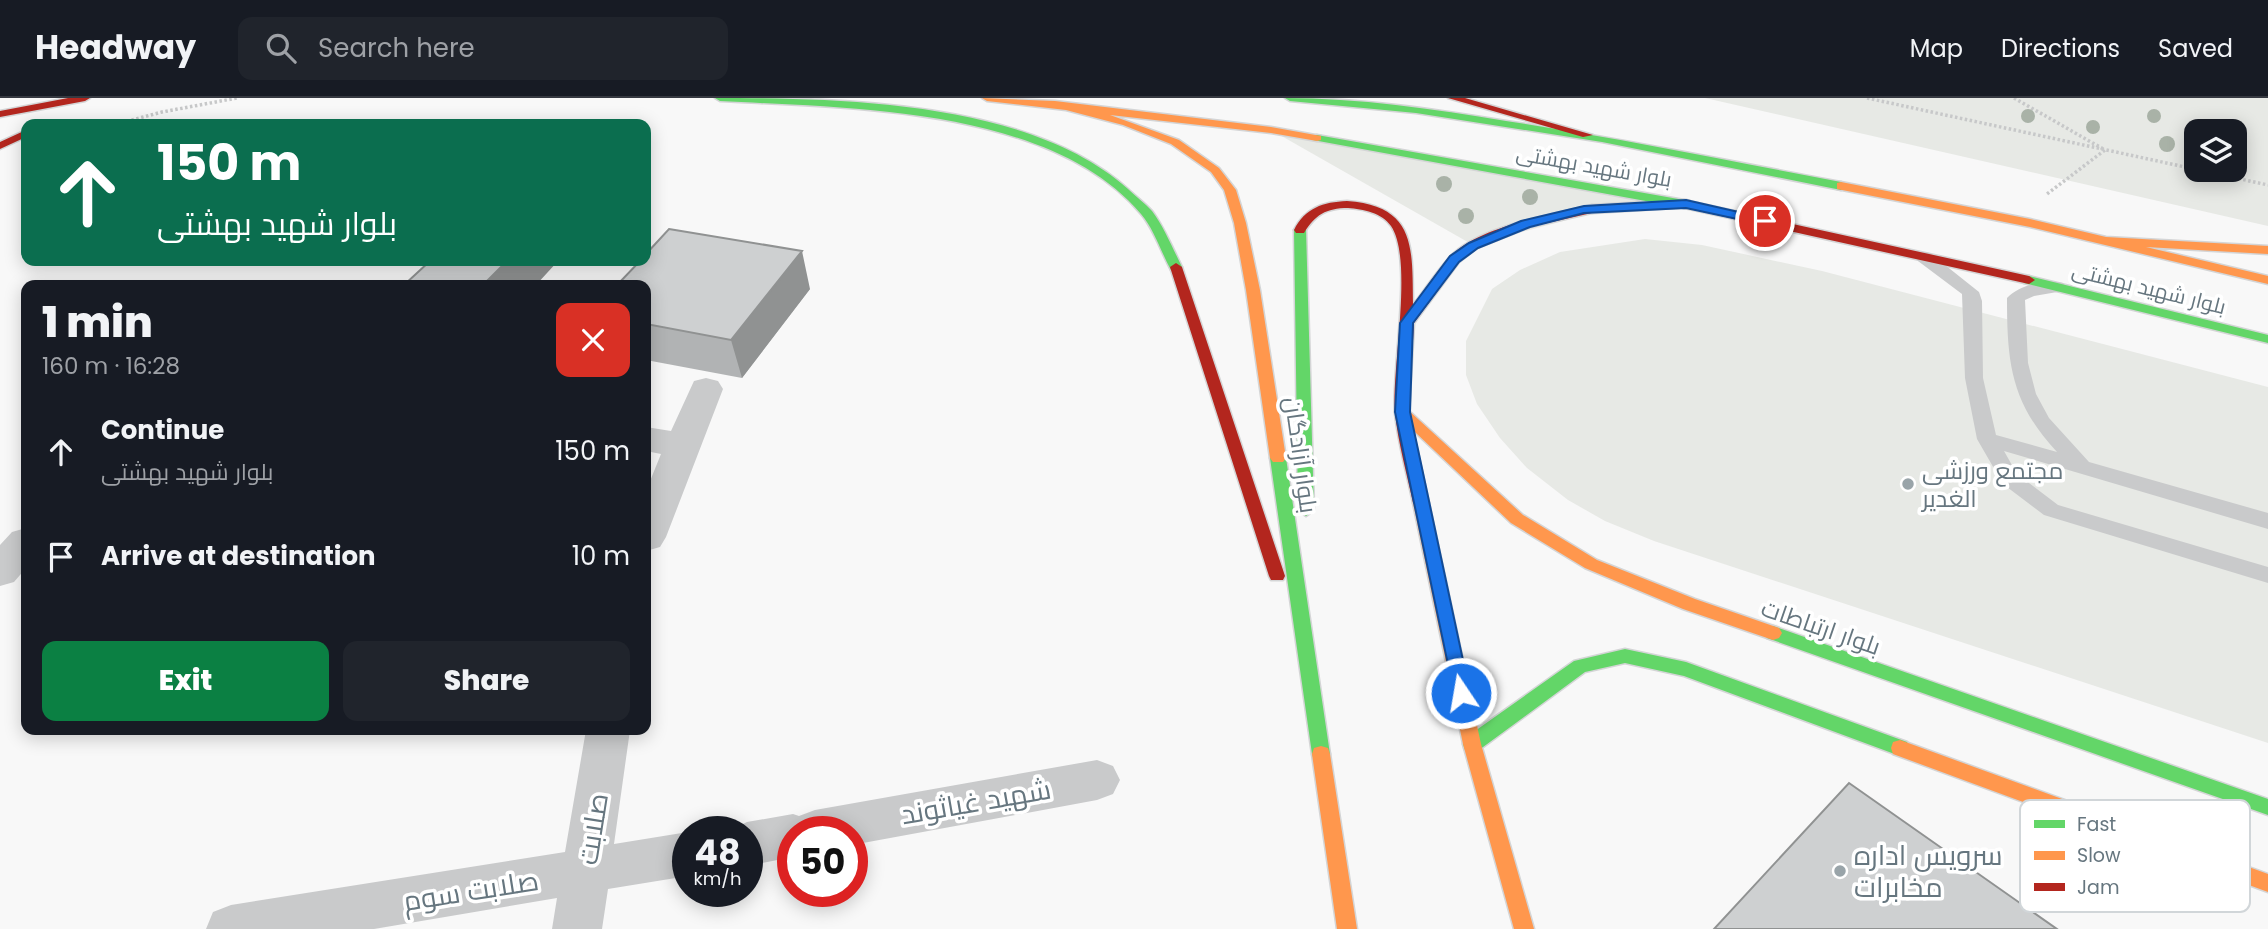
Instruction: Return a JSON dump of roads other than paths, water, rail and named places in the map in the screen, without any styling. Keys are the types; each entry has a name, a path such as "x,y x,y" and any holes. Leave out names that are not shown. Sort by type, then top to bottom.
{"main road":[{"path":"0,114 85,98"},
{"path":"55,119 98,98"},
{"path":"720,98 916,114 986,124 1081,157 1104,173 1146,210 1172,256 1310,676"},
{"name":"بلوار شهید بهشتی","path":"987,98 1270,130 1686,204 2059,287 2268,339"},
{"name":"بلوار شهید بهشتی","path":"1290,98 1416,110 1602,139 2013,220 2268,280"},
{"path":"1311,98 1332,102"},
{"path":"1453,98 1602,139"},
{"name":"بلوار آزادگان","path":"1053,104 1142,128 1169,139 1192,152 1231,192 1253,290 1347,929"},
{"path":"0,146 21,136"},
{"path":"1310,676 1300,228 1308,215 1326,206 1350,204 1375,209 1393,219 1402,234 1407,323 1402,412 1472,744 1524,929"},
{"path":"1407,323 1455,259 1474,245 1502,233 1525,224 1584,210 1686,204"},
{"path":"2104,241 2268,250"},
{"name":"بلوار ارتباطات","path":"1402,412 1517,519 1591,564 1689,604 2248,800"},
{"path":"1472,744 1580,666 1625,656 1686,669 2042,800"},
{"name":"بلوار ارتباطات","path":"2250,801 2268,807"},
{"path":"2250,876 2268,883"}],"street":[{"path":"651,525 706,389"},
{"path":"651,440 685,446"},
{"path":"0,571 21,548"},
{"name":"صلابت","path":"578,929 607,735"},
{"name":"شهید غیاثوند","path":"868,821 1097,780"},
{"path":"586,873 672,857"},
{"name":"صلابت سوم","path":"231,929 586,873"}],"lane":[{"path":"1924,257 1970,292 1973,301 1974,378 1987,439 2010,479 2051,510 2268,575"},
{"path":"2059,287 2030,291 2016,299 2021,380 2040,421 2082,467"},
{"path":"1987,439 2268,521"}],"place":[{"name":"مجتمع ورزشی الغدیر","path":"1908,484"},
{"name":"سرویس اداره مخابرات","path":"1840,871"}]}
